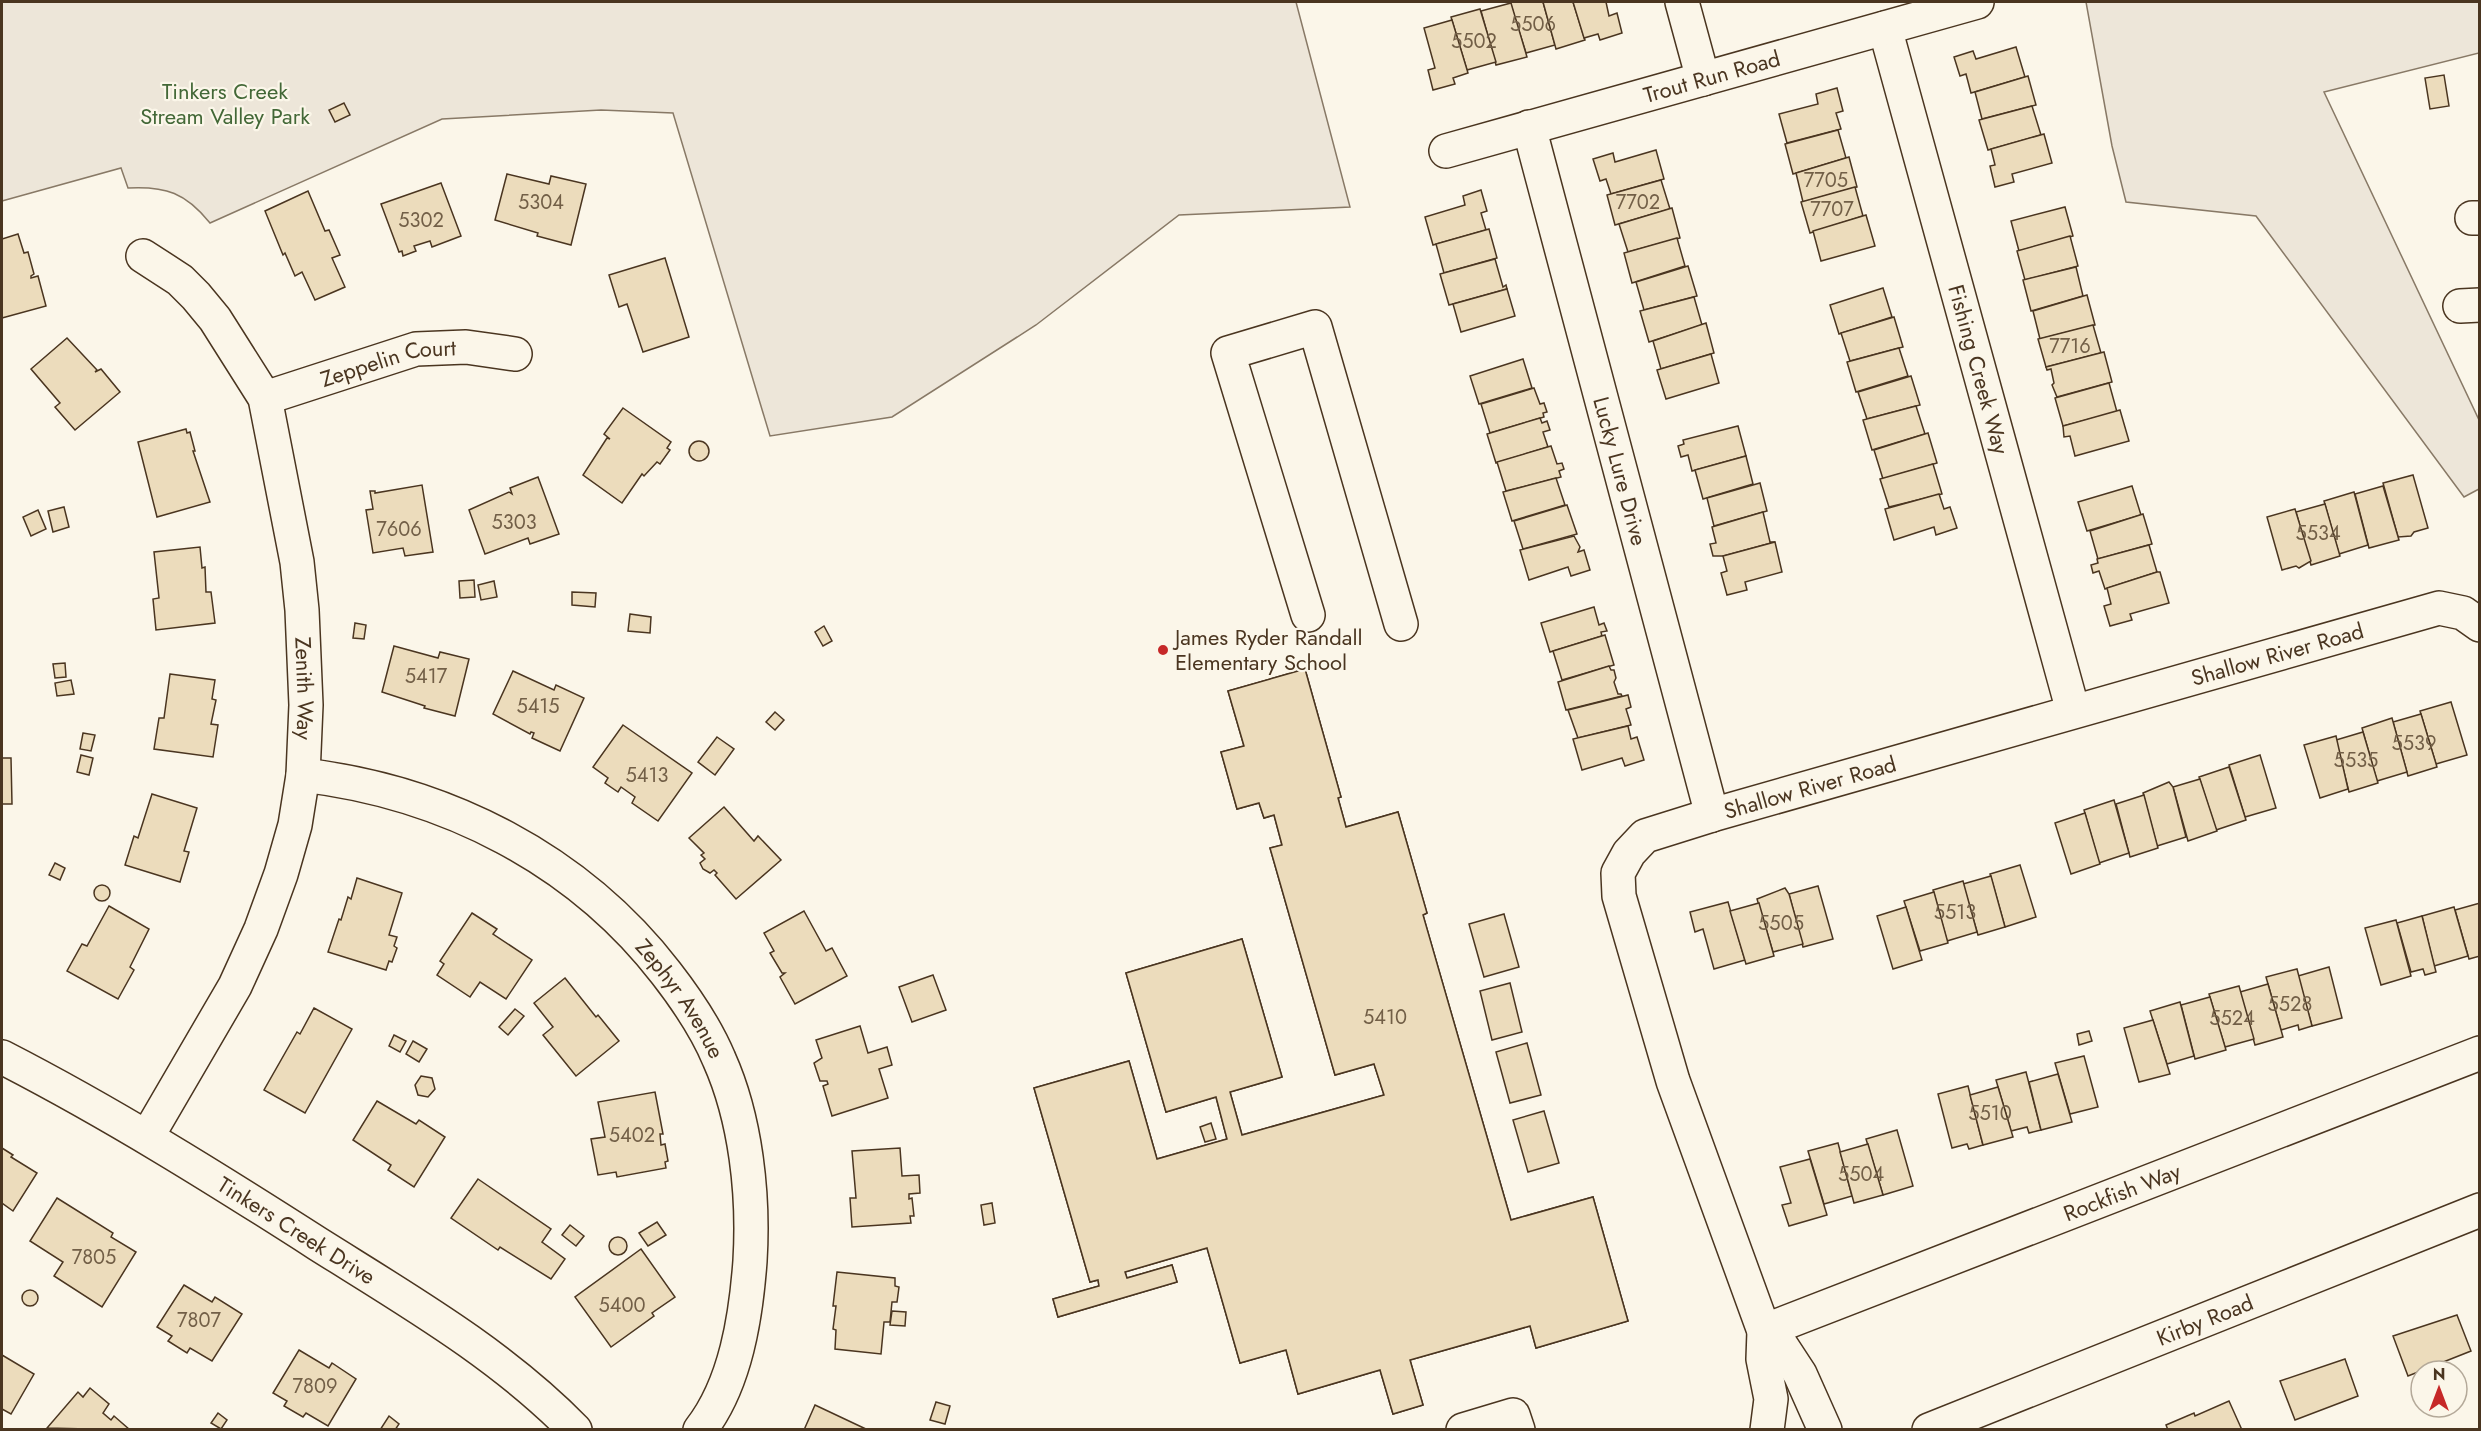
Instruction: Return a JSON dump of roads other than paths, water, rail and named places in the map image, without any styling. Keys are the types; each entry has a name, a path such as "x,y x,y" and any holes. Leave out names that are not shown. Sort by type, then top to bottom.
{"street":[{"path":"1682,2 1703,79"},
{"name":"Trout Run Road","path":"1446,151 1977,2"},
{"name":"Fishing Creek Way","path":"1885,28 2073,711"},
{"name":"Lucky Lure Drive","path":"1529,127 1712,815"},
{"name":"Zenith Way","path":"143,256 180,280 215,319 265,398 297,562 305,662 303,775 295,825 281,874 261,929 224,1005 147,1137"},
{"path":"1308,615 1228,353 1315,327 1401,624"},
{"name":"Zeppelin Court","path":"265,398 416,349 466,347 515,354"},
{"name":"Shallow River Road","path":"1767,1430 1771,1399 1762,1359 1764,1331 1673,1081 1618,896 1618,873 1629,853 1645,836 1712,815 2439,608 2463,613 2480,625"},
{"name":"Zephyr Avenue","path":"303,775 344,780 394,792 490,830 547,861 576,881 624,923 658,962 702,1025 720,1059 733,1097 744,1151 752,1237 743,1317 733,1360 721,1393 700,1430"},
{"name":"Rockfish Way","path":"1764,1331 2480,1053"},
{"name":"Tinkers Creek Drive","path":"2,1057 147,1137 428,1313 549,1403 575,1430"},
{"name":"Kirby Road","path":"1929,1430 2480,1210"},
{"name":"Shallow River Road","path":"1764,1331 1782,1345 1800,1374 1825,1430"},
{"path":"1463,1430 1513,1415 1518,1430"}],"place":[{"name":"James Ryder Randall Elementary School","path":"1163,650"}],"park label":[{"name":"Tinkers Creek Stream Valley Park","path":"225,104"}]}
